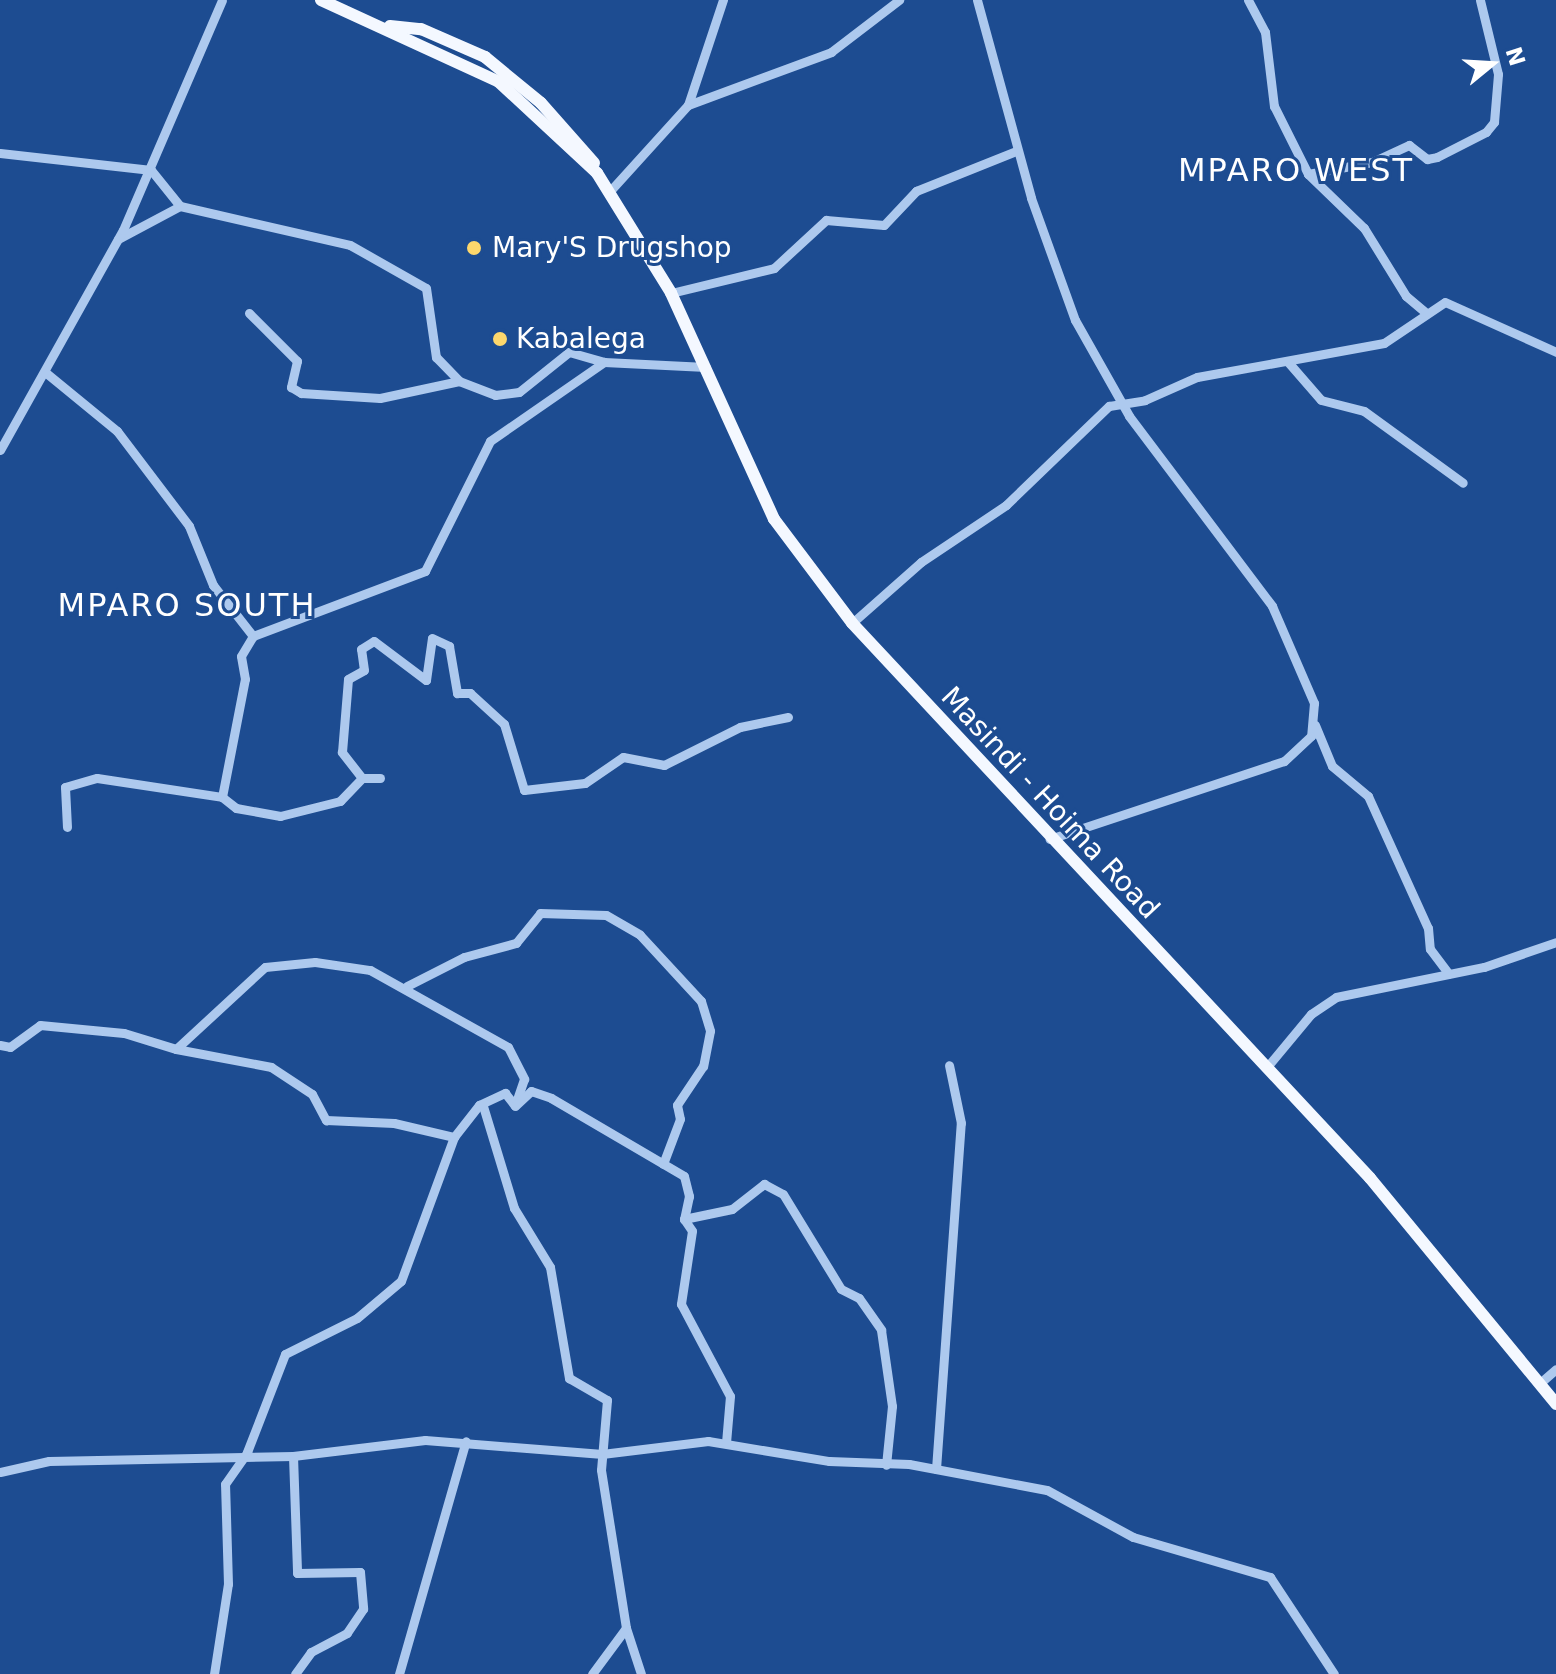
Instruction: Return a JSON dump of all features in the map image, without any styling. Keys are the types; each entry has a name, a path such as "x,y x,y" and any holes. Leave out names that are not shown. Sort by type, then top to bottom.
{"main road":[{"name":"Masindi - Hoima Road","path":"321,0 389,26 499,82 597,173 671,293 774,519 852,623 1050,839 1267,1067 1556,1404"}],"street":[{"path":"0,450 118,239 151,170 222,0"},
{"path":"610,191 688,105 723,0"},
{"path":"688,105 831,52 899,0"},
{"path":"977,0 1016,151 1050,262 1122,405 1272,606 1304,672 1315,725 1332,766 1368,796 1427,926 1433,956 1449,974"},
{"path":"1248,0 1265,32 1274,106 1308,174 1364,228 1406,296 1426,313"},
{"path":"1308,174 1372,162 1409,145 1427,159 1486,132 1494,122 1498,74 1480,0"},
{"path":"671,293 774,268 826,220 884,225 925,186 1016,151"},
{"path":"0,153 151,170 180,206"},
{"path":"118,239 180,206 300,229 350,245 421,284 431,298 429,343 459,381"},
{"path":"852,623 921,562 1006,505 1073,447 1104,407 1122,405 1197,377 1384,343 1426,313 1454,303 1556,352"},
{"path":"249,313 297,361 291,387 301,393 380,398 459,381 506,396 539,378 561,354 604,362 706,367"},
{"path":"222,797 245,679 241,656 253,636 425,571 490,441 604,362"},
{"path":"1288,362 1321,400 1364,411 1463,483"},
{"path":"45,372 117,431 189,526 213,585 253,636"},
{"path":"362,778 342,752 340,713 348,679 364,670 361,649 374,641 426,680 432,638 449,646 457,693 470,693 504,724 524,790 585,783 623,757 664,765 740,727 788,717"},
{"path":"1050,839 1275,765 1303,747 1315,725"},
{"path":"67,827 65,787 97,778 222,797 236,808 280,816 340,801 362,778 380,778"},
{"path":"407,986 464,957 516,943 540,913 606,915 640,935 701,1001 710,1031 703,1066 677,1105 680,1119 663,1164"},
{"path":"1267,1067 1323,1004 1449,974 1556,942"},
{"path":"176,1049 265,967 329,964 370,970 407,986 508,1047 524,1079 515,1106"},
{"path":"0,1045 10,1047 40,1025 124,1033 176,1049 271,1067 312,1094 326,1120 394,1123 454,1137"},
{"path":"936,1469 961,1123 949,1065"},
{"path":"515,1106 531,1091 551,1098 663,1164 688,1183 684,1219 692,1231 681,1304 730,1396 726,1443"},
{"path":"214,1674 228,1584 225,1484 247,1452 285,1354 357,1318 401,1281 454,1137 483,1106 505,1093 515,1106"},
{"path":"483,1106 514,1208 550,1267 569,1378 607,1400 602,1454 606,1528 625,1584 626,1628 641,1674"},
{"path":"684,1219 732,1209 764,1184 783,1194 841,1289 859,1298 881,1330 892,1406 886,1465"},
{"path":"1540,1383 1556,1369"},
{"path":"0,1472 49,1461 247,1452 293,1456 319,1448 466,1441 602,1454 726,1443 936,1469 1047,1490 1133,1537 1270,1577 1334,1674"},
{"path":"399,1674 466,1441"},
{"path":"293,1456 297,1573 360,1572 363,1609 347,1633 311,1652 295,1674"},
{"path":"592,1674 626,1628"}],"place":[{"name":"Mary'S Drugshop","path":"474,248"},
{"name":"Kabalega","path":"500,339"}],"district":[{"name":"MPARO WEST","path":"1296,170"},
{"name":"MPARO SOUTH","path":"187,605"}]}
